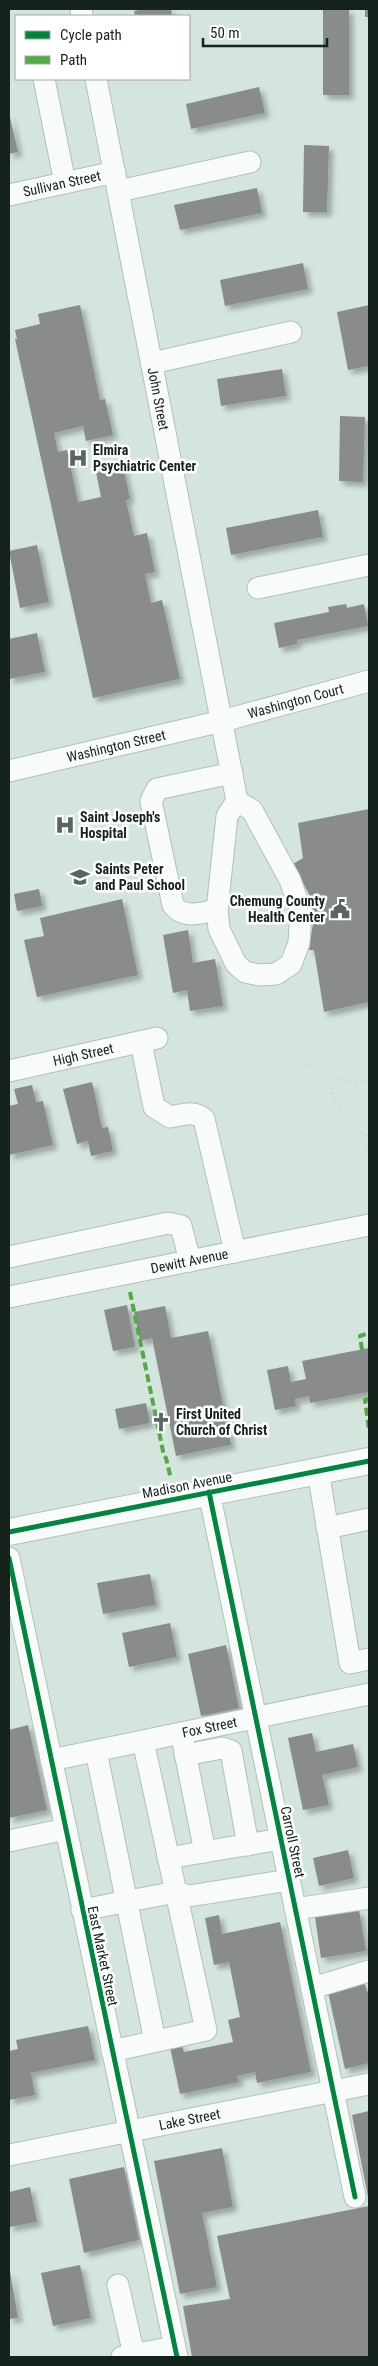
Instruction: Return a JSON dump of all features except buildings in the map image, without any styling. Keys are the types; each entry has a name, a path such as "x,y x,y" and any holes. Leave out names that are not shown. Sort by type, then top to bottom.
{"main road":[{"name":"Madison Avenue","path":"9,1532 369,1461"}],"street":[{"path":"44,80 65,183"},
{"name":"John Street","path":"96,80 237,801"},
{"name":"Sullivan Street","path":"9,195 65,183 117,182 250,162"},
{"path":"152,363 291,332"},
{"path":"258,588 369,565"},
{"name":"Washington Court","path":"222,721 369,681"},
{"name":"Washington Street","path":"9,771 222,721"},
{"path":"217,910 184,915 173,906 151,801 157,789 232,773"},
{"path":"237,801 252,810 290,880 301,911 299,942 291,964 276,974 259,975 245,972 236,964 219,930 217,910 227,816 237,801"},
{"name":"High Street","path":"9,1071 149,1040 154,1107 170,1118 192,1113 199,1114 204,1119 235,1252"},
{"path":"9,1257 168,1222 181,1226 190,1261"},
{"name":"Dewitt Avenue","path":"10,1292 190,1261 369,1225"},
{"path":"318,1471 350,1663 369,1658"},
{"name":"Carroll Street","path":"209,1492 355,2197"},
{"path":"327,1528 369,1519"},
{"name":"East Market Street","path":"9,1558 176,2352"},
{"name":"Fox Street","path":"51,1760 369,1694"},
{"path":"181,1733 205,1852"},
{"path":"112,2051 206,2030 143,1741"},
{"path":"185,1755 222,1748 231,1751 248,1845"},
{"path":"96,1750 155,2041"},
{"path":"9,1841 66,1829"},
{"path":"168,1858 281,1839"},
{"path":"82,1910 176,1892 189,1896 289,1880"},
{"path":"295,1908 369,1898"},
{"path":"312,1988 369,1971"},
{"name":"Lake Street","path":"9,2155 128,2130 369,2084"},
{"path":"118,2285 128,2356 176,2352"}],"path":[{"path":"9,395 26,391"},
{"path":"9,543 57,532"},
{"path":"292,1055 328,1077 347,1082 369,1080"},
{"path":"328,1077 334,1099 346,1119 356,1129 369,1135 369,1151"}],"marked path":[{"path":"130,1292 164,1456 171,1479"},
{"path":"362,1350 360,1336 369,1333"},
{"path":"369,1399 365,1400 369,1430"}],"cycle path":[{"path":"9,1532 369,1461"},
{"path":"209,1492 355,2197"},
{"path":"9,1558 177,2357"}],"place":[{"name":"Elmira Psychiatric Center","path":"78,458"},
{"name":"Saint Joseph's Hospital","path":"65,825"},
{"name":"Saints Peter and Paul School","path":"80,877"},
{"name":"Chemung County Health Center","path":"340,909"},
{"name":"First United Church of Christ","path":"161,1422"}]}
